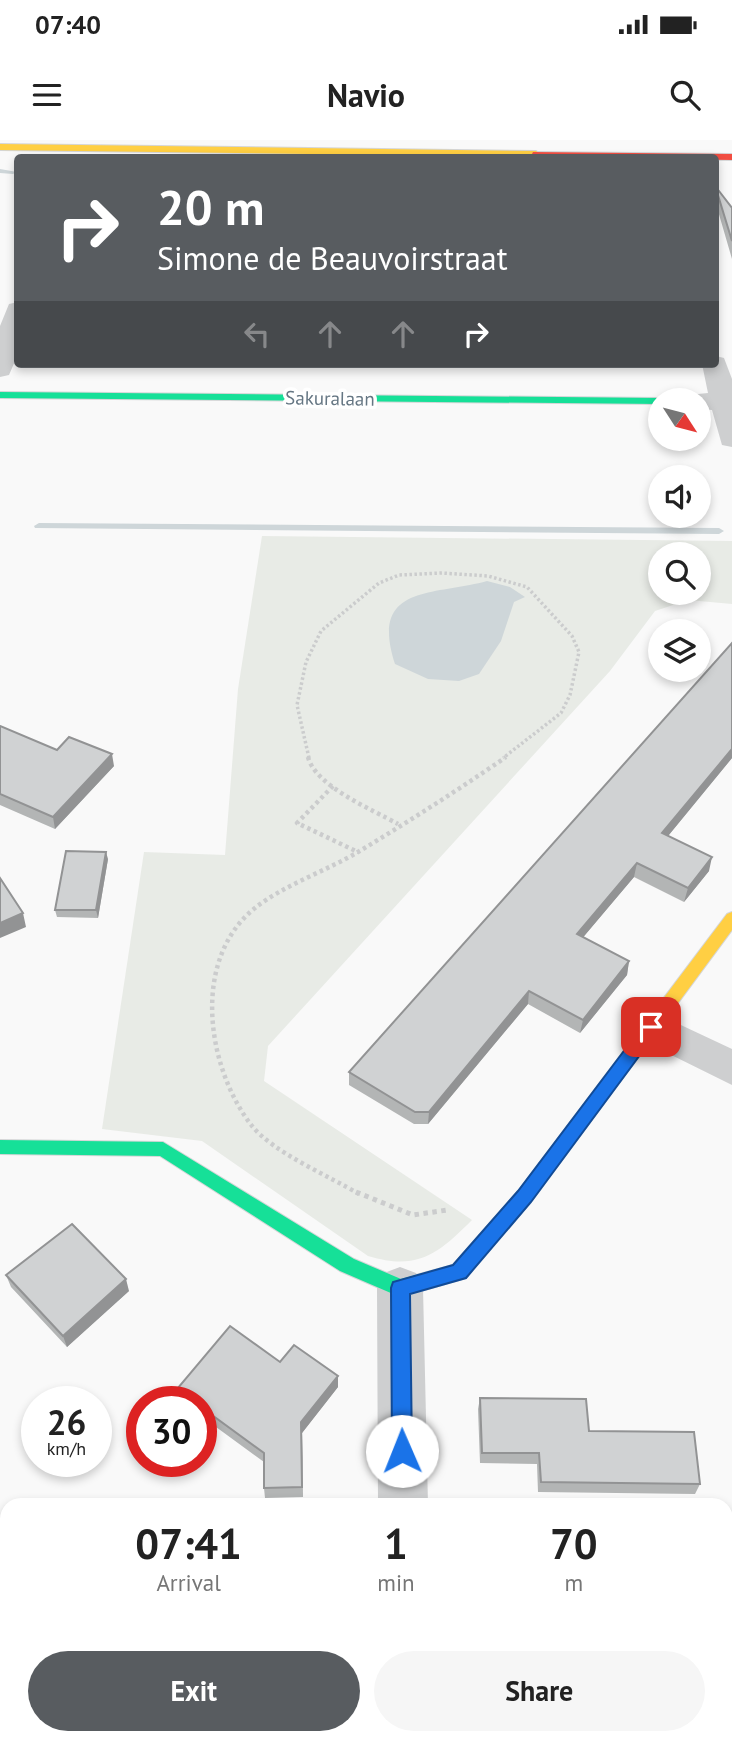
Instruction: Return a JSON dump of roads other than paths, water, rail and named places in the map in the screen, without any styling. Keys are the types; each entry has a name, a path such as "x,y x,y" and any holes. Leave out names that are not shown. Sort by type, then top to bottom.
{"street":[{"path":"0,147 66,153 232,154"},
{"path":"0,369 14,322"},
{"path":"715,368 711,402 732,439"},
{"name":"Sakuralaan","path":"0,395 648,401"},
{"path":"0,1147 163,1149 347,1265 400,1288 459,1272 507,1217 732,918"},
{"path":"651,1027 732,1068"},
{"path":"400,1288 403,1498"}],"waterway":[{"path":"0,171 13,172"},
{"path":"39,526 719,531"}]}
